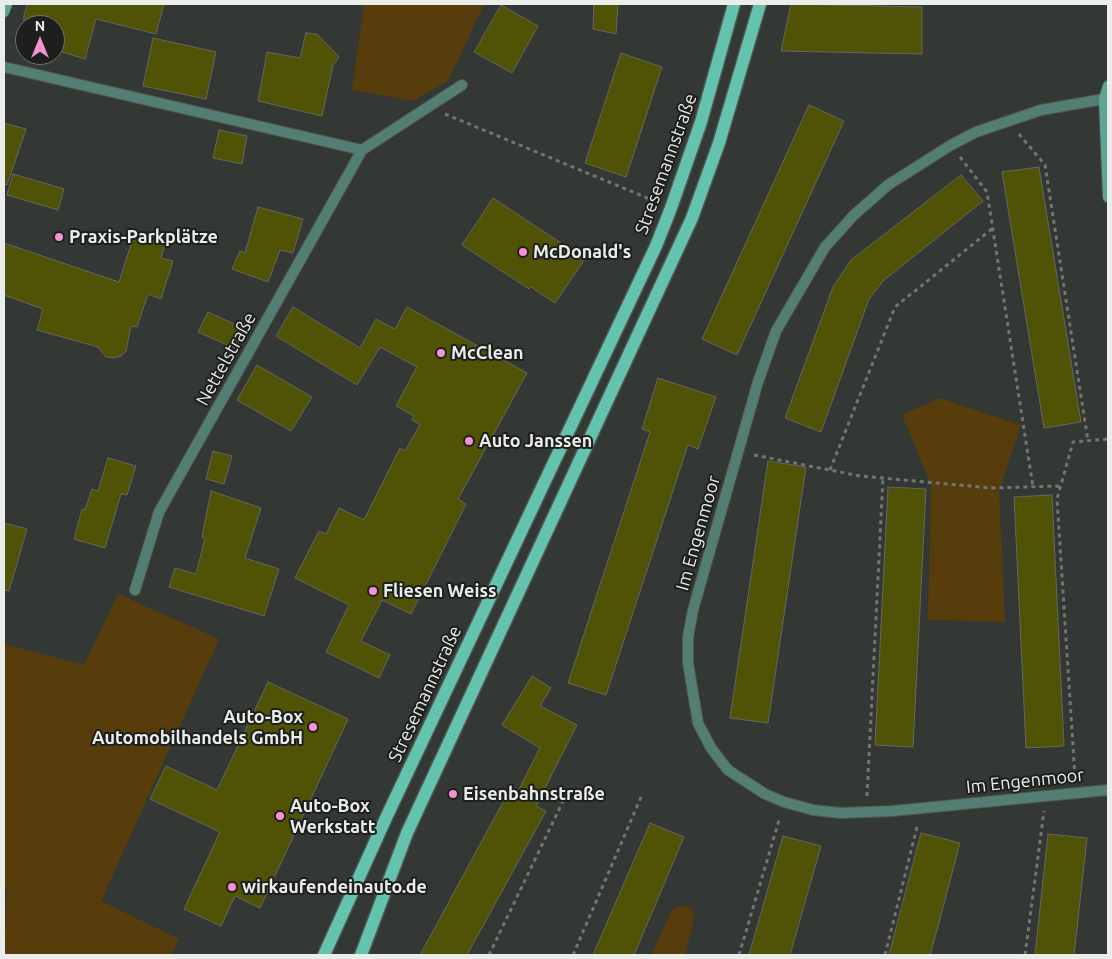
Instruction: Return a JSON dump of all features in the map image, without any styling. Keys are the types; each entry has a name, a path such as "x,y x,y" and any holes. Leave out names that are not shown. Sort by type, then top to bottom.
{"main road":[{"name":"Stresemannstraße","path":"324,955 385,820 652,254 671,208 701,122 734,4"},
{"path":"361,955 407,833 692,218 720,143 760,4"}],"street":[{"path":"4,12 7,4"},
{"path":"4,67 362,150"},
{"name":"Nettelstraße","path":"134,590 159,512 362,150 462,85"},
{"path":"1108,86 1104,99 1108,197"},
{"name":"Im Engenmoor","path":"1104,99 1041,110 976,132 951,145 888,185 854,215 824,247 776,331 758,382 693,610 688,637 688,663 698,723 711,748 728,770 765,794 784,802 812,810 841,813 921,808 1108,790"}],"path":[{"path":"427,106 671,208"},
{"path":"1008,120 1045,165 1088,441"},
{"path":"951,145 987,192 1032,486"},
{"path":"830,470 895,307 992,228"},
{"path":"1076,792 1057,499 1073,442 1108,439"},
{"path":"738,452 860,476 990,488 1060,486"},
{"path":"866,812 883,478"},
{"path":"572,955 642,795"},
{"path":"1024,955 1046,795"},
{"path":"489,955 565,797"},
{"path":"739,955 784,802"},
{"path":"885,955 921,808"}],"shaded area":[{"path":"364,4 484,4 448,81 413,101 352,90"},
{"path":"940,398 1021,425 999,491 1005,622 928,620 931,485 902,415"},
{"path":"118,594 219,639 101,901 179,939 171,955 4,955 7,889 4,888 4,644 84,665"},
{"path":"678,906 689,907 695,915 685,955 651,955 671,912"}],"building":[{"path":"28,4 164,4 156,34 96,19 85,59 65,53 65,15 24,15"},
{"path":"594,4 618,4 616,34 593,29"},
{"path":"791,4 922,7 922,54 781,51"},
{"path":"501,5 538,26 512,73 474,52"},
{"path":"306,33 317,34 339,57 333,65 322,116 258,101 267,52 300,58"},
{"path":"153,38 216,52 206,99 143,86"},
{"path":"621,53 662,67 626,177 585,163"},
{"path":"809,105 844,121 737,355 702,339"},
{"path":"4,123 26,129 7,185 4,184"},
{"path":"219,130 247,136 242,164 213,158"},
{"path":"1039,167 1081,422 1044,428 1002,172"},
{"path":"13,174 64,189 58,210 7,195"},
{"path":"961,175 983,201 883,281 869,299 821,432 785,418 833,287 851,260"},
{"name":"McDonald's","path":"493,198 585,259 555,303 531,287 529,289 462,245"},
{"path":"258,207 303,219 293,253 280,250 268,282 232,269 240,251 245,253"},
{"path":"134,235 165,244 161,258 173,261 161,299 148,294 137,327 131,326 126,351 121,356 114,358 106,357 98,347 37,330 43,309 4,295 4,243 119,282"},
{"path":"293,307 360,348 376,319 395,329 407,307 527,373 458,499 466,504 411,614 382,600 361,641 390,655 379,678 326,652 349,605 295,578 319,531 326,534 339,508 364,520 400,448 405,451 420,425 412,420 414,416 396,406 417,367 380,347 357,385 276,336"},
{"path":"208,312 245,329 236,349 198,332"},
{"path":"257,365 312,397 291,431 237,400"},
{"path":"658,378 716,397 698,449 688,445 606,695 568,683 650,432 642,429"},
{"path":"213,451 232,456 224,484 206,479"},
{"path":"108,458 136,466 127,495 121,494 105,548 74,539 82,509 85,510 92,489 98,491"},
{"path":"768,461 806,467 768,723 730,718"},
{"path":"888,487 926,489 913,747 875,745"},
{"path":"211,491 261,508 245,558 279,569 264,616 169,587 175,568 196,574 205,538 202,537"},
{"path":"1052,495 1064,746 1026,748 1014,497"},
{"path":"4,523 27,529 9,591 4,590"},
{"path":"532,676 551,688 540,706 577,725 536,806 546,811 467,955 420,955 509,791 516,795 540,748 502,725"},
{"path":"268,682 348,719 260,908 235,896 221,926 184,909 220,832 150,799 166,766 217,790"},
{"path":"650,823 684,837 634,955 593,955"},
{"path":"921,833 960,843 930,955 889,955"},
{"path":"1048,834 1087,838 1074,955 1035,955"},
{"path":"783,836 821,846 790,955 749,955"}],"place":[{"name":"Praxis-Parkplätze","path":"59,237"},
{"name":"McDonald's","path":"523,252"},
{"name":"McClean","path":"441,353"},
{"name":"Auto Janssen","path":"469,441"},
{"name":"Fliesen Weiss","path":"373,591"},
{"name":"Auto-Box Automobilhandels GmbH","path":"313,727"},
{"name":"Eisenbahnstraße","path":"453,794"},
{"name":"Auto-Box Werkstatt","path":"280,816"},
{"name":"wirkaufendeinauto.de","path":"232,887"}]}
